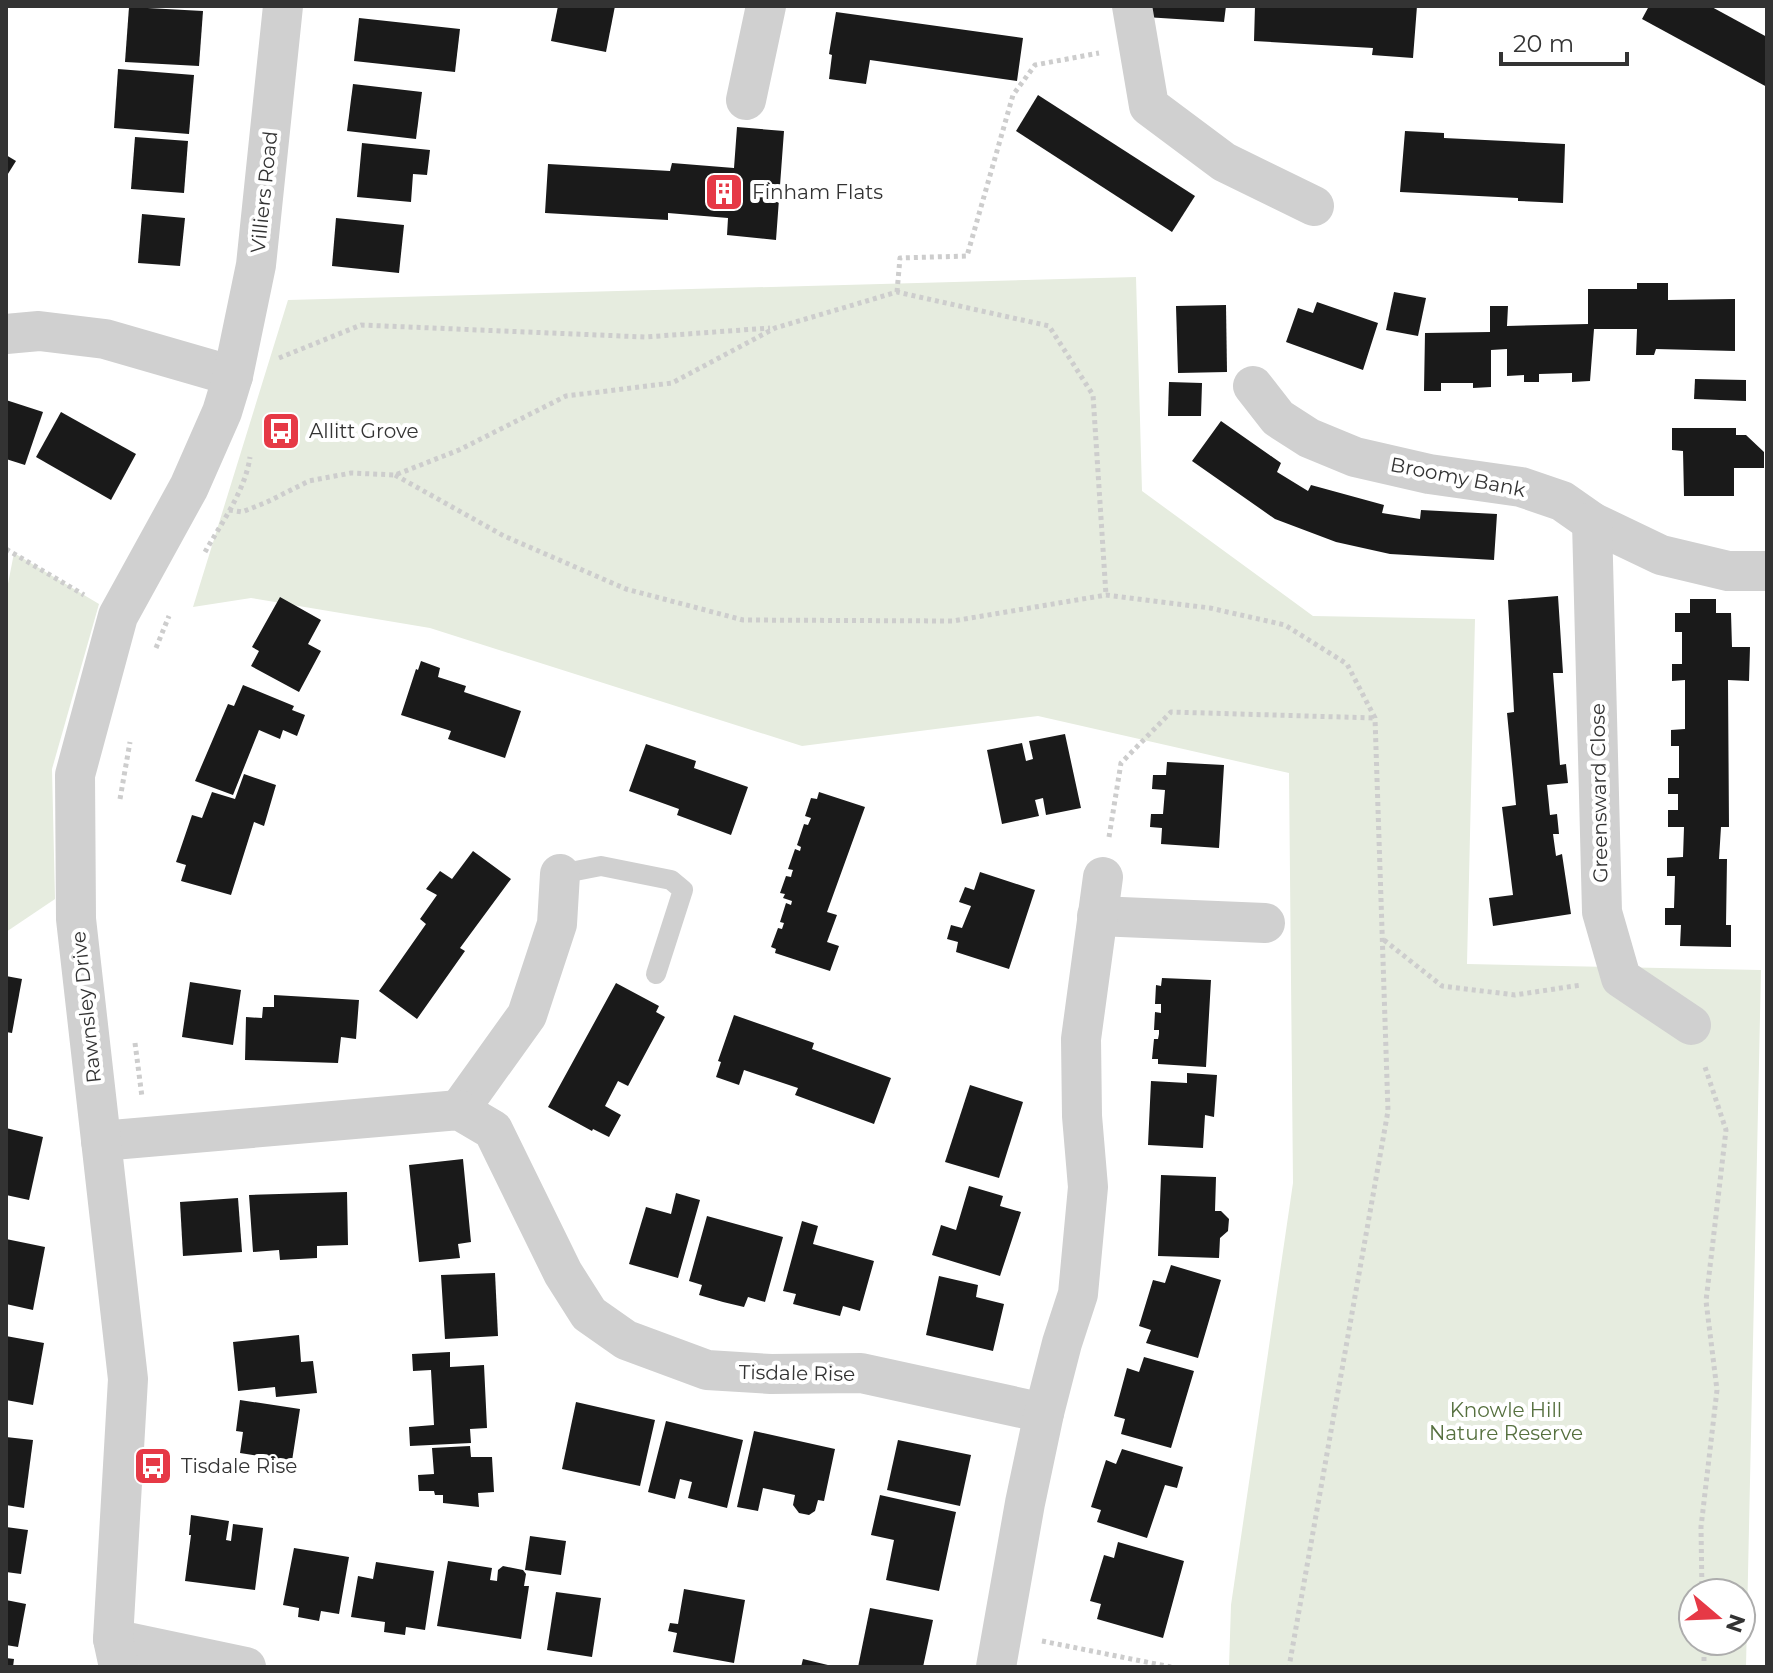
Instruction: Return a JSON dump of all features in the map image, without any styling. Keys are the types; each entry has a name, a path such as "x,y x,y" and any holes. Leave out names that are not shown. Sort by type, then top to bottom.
{"street":[{"name":"Villiers Road","path":"233,376 256,265 283,6"},
{"path":"746,100 766,6"},
{"path":"1132,6 1149,106 1224,162 1314,206"},
{"path":"6,334 39,331 105,339 233,376"},
{"name":"Rawnsley Drive","path":"116,1653 128,1379 76,919 75,775 118,616 189,487 222,412 233,376"},
{"name":"Broomy Bank","path":"1253,386 1278,418 1309,438 1355,457 1429,474 1521,487 1562,501 1592,522 1661,555 1728,571 1767,571"},
{"name":"Greensward Close","path":"1592,522 1602,912 1621,978"},
{"path":"101,1141 459,1110 527,1015 557,924 560,874"},
{"path":"999,1650 1044,1413 1078,1294 1088,1187 1082,1116 1081,1039 1100,896 1265,923"},
{"path":"1621,978 1691,1025"},
{"name":"Tisdale Rise","path":"459,1110 493,1130 563,1273 589,1314 626,1340 707,1370 771,1374 861,1373 1044,1413"},
{"path":"116,1653 246,1667"}],"lane":[{"path":"560,874 601,866 671,880 683,890 656,974"}],"path":[{"path":"897,292 900,258 967,256 1013,95 1035,65 1138,46"},
{"path":"229,510 242,512 309,481 351,473 395,475 459,450 566,396 672,383 775,328 897,292 1049,326 1093,395 1106,595"},
{"path":"233,376 361,325 645,337 775,328"},
{"path":"199,562 248,472 251,456"},
{"path":"6,549 118,616"},
{"path":"154,650 170,613"},
{"path":"1100,896 1121,763 1171,712 1375,718"},
{"path":"118,809 133,729"},
{"path":"1383,939 1442,986 1515,995 1621,978"},
{"path":"1691,1025 1726,1130 1706,1301 1717,1390 1701,1527 1702,1577"},
{"path":"134,1031 146,1137"},
{"path":"999,1650 1171,1667"}],"green space":[{"name":"Knowle Hill Nature Reserve","path":"1136,277 1142,491 1313,616 1475,619 1467,964 1761,970 1748,1577 1677,1577 1677,1657 1746,1657 1746,1667 1229,1667 1231,1605 1293,1183 1289,773 1038,716 802,746 430,628 251,598 193,607 288,300"},
{"path":"14,553 99,604 52,769 55,899 6,932 6,594"}],"building":[{"path":"558,6 615,6 606,52 551,41"},
{"path":"1146,6 1226,6 1224,22 1145,17"},
{"path":"1255,6 1417,6 1413,58 1372,55 1373,48 1254,41"},
{"path":"1649,6 1710,6 1767,37 1767,87 1642,19"},
{"path":"129,7 203,11 199,66 125,62"},
{"path":"836,12 1023,38 1017,81 870,60 866,84 829,79 832,55 829,54"},
{"path":"359,18 460,29 455,72 354,61"},
{"path":"118,69 194,75 189,134 114,128"},
{"path":"353,84 422,92 416,139 347,131"},
{"path":"1038,95 1195,196 1172,232 1016,131"},
{"path":"737,127 784,131 776,240 727,235 728,218 668,213 668,220 545,213 548,164 670,171 672,163 734,168"},
{"path":"1405,131 1444,133 1444,138 1565,144 1563,203 1400,192"},
{"path":"135,137 188,141 184,193 131,189"},
{"path":"362,143 430,150 427,175 413,174 411,202 357,197"},
{"path":"6,155 16,161 6,177"},
{"path":"142,214 185,218 180,266 138,263"},
{"path":"336,218 404,225 399,273 332,266"},
{"path":"1637,283 1668,283 1668,300 1735,299 1735,351 1656,349 1654,355 1636,355 1637,329 1594,329 1590,381 1572,382 1572,373 1539,374 1539,382 1524,382 1524,375 1507,376 1507,349 1491,350 1491,387 1473,388 1473,383 1441,383 1441,391 1424,391 1425,333 1490,332 1490,306 1508,306 1507,326 1588,324 1588,289 1637,289"},
{"path":"1394,292 1426,298 1418,336 1386,330"},
{"path":"1317,302 1378,323 1363,370 1286,342 1298,308 1313,313"},
{"path":"1226,305 1227,372 1178,373 1176,306"},
{"path":"1695,379 1746,380 1746,401 1694,399"},
{"path":"1169,382 1202,383 1201,416 1168,416"},
{"path":"6,400 43,412 25,465 6,459"},
{"path":"61,412 136,454 111,500 36,457"},
{"path":"1221,421 1281,463 1277,472 1308,491 1311,485 1384,505 1382,513 1420,519 1421,510 1497,514 1494,560 1390,554 1336,542 1275,519 1192,461"},
{"path":"1672,428 1736,428 1736,435 1746,435 1764,452 1764,468 1734,468 1734,496 1684,496 1683,451 1672,450"},
{"path":"1558,596 1563,673 1553,673 1560,765 1566,764 1568,783 1547,785 1550,815 1557,814 1559,834 1553,834 1556,856 1562,854 1571,914 1493,926 1489,898 1513,895 1502,807 1516,805 1507,713 1514,712 1508,600"},
{"path":"280,597 321,620 308,644 321,651 299,692 251,666 259,651 252,647"},
{"path":"1690,599 1716,599 1716,613 1731,613 1732,647 1750,647 1749,681 1728,680 1729,827 1721,827 1719,859 1727,859 1726,925 1731,925 1731,947 1680,946 1681,925 1665,925 1665,908 1674,908 1675,876 1667,876 1667,858 1683,857 1684,827 1668,827 1668,810 1678,810 1678,794 1668,794 1668,778 1679,778 1679,746 1671,746 1671,730 1685,729 1685,680 1672,681 1672,664 1682,664 1682,632 1675,632 1675,613 1690,613"},
{"path":"421,661 440,668 438,677 466,686 464,692 521,711 505,758 448,739 451,731 401,715"},
{"path":"243,685 294,706 292,710 305,715 297,736 283,730 280,739 259,730 233,795 195,781 228,704 234,706"},
{"path":"1065,734 1081,808 1046,815 1043,798 1035,800 1039,816 1002,824 987,750 1022,743 1026,761 1033,759 1029,741"},
{"path":"646,744 696,761 694,768 748,787 731,835 677,815 679,809 629,791"},
{"path":"1167,762 1224,765 1219,848 1161,844 1162,828 1150,827 1151,814 1163,814 1165,790 1152,789 1153,775 1166,775"},
{"path":"244,774 276,785 264,826 254,822 231,895 181,881 186,865 176,862 192,815 202,818 212,792 235,799"},
{"path":"819,792 865,807 827,912 837,915 827,942 839,946 830,971 775,953 776,949 771,947 778,928 782,929 784,923 780,922 786,903 791,905 792,901 783,898 785,894 780,893 786,876 791,877 793,870 788,869 795,849 800,851 801,847 797,845 804,824 808,825 811,818 805,816 811,798 817,799"},
{"path":"473,851 511,879 460,948 465,951 417,1019 379,991 426,924 420,919 437,895 426,889 440,871 452,879"},
{"path":"980,872 1035,890 1009,969 956,952 958,942 947,939 951,925 962,928 971,906 959,902 965,887 974,890"},
{"path":"6,976 22,979 12,1033 6,1032"},
{"path":"1162,978 1211,980 1206,1067 1158,1064 1158,1059 1152,1059 1154,1039 1158,1039 1159,1034 1159,1030 1154,1030 1155,1012 1161,1013 1161,1004 1155,1004 1156,985 1161,986"},
{"path":"190,982 241,990 233,1045 182,1037"},
{"path":"616,983 659,1006 656,1012 665,1017 628,1086 618,1081 605,1106 621,1115 609,1137 548,1107"},
{"path":"274,995 359,1000 356,1039 341,1037 338,1063 245,1060 246,1017 262,1018 263,1007 274,1007"},
{"path":"734,1015 814,1043 812,1049 891,1078 874,1124 795,1095 798,1088 744,1070 739,1085 716,1077 721,1062 718,1061"},
{"path":"1187,1073 1217,1075 1214,1117 1205,1115 1203,1148 1148,1145 1151,1081 1187,1083"},
{"path":"970,1085 1023,1102 999,1178 945,1162"},
{"path":"6,1128 43,1137 29,1200 6,1195"},
{"path":"463,1159 471,1242 458,1244 460,1258 419,1262 409,1165"},
{"path":"1161,1175 1216,1177 1215,1211 1221,1211 1229,1219 1228,1231 1220,1238 1219,1258 1158,1256"},
{"path":"969,1186 1003,1196 1000,1206 1021,1212 1000,1276 932,1255 941,1225 956,1230"},
{"path":"347,1192 348,1245 317,1246 317,1258 280,1260 279,1250 253,1252 249,1195"},
{"path":"676,1193 700,1200 678,1278 629,1264 646,1207 671,1214"},
{"path":"238,1198 242,1252 183,1256 180,1202"},
{"path":"707,1216 783,1237 765,1302 748,1297 744,1307 723,1302 699,1295 702,1285 689,1281"},
{"path":"802,1221 818,1226 813,1244 874,1261 860,1311 843,1306 840,1316 793,1304 796,1294 783,1291"},
{"path":"6,1239 45,1247 33,1310 6,1304"},
{"path":"1171,1265 1221,1280 1198,1358 1146,1343 1151,1330 1139,1326 1153,1280 1165,1283"},
{"path":"495,1273 498,1336 445,1339 441,1275"},
{"path":"939,1276 978,1285 976,1297 1004,1304 993,1351 926,1335"},
{"path":"299,1335 301,1362 313,1361 317,1393 276,1397 275,1387 238,1391 233,1342"},
{"path":"6,1336 44,1343 33,1405 6,1400"},
{"path":"450,1352 450,1367 484,1365 487,1428 470,1429 471,1443 410,1446 409,1427 434,1425 431,1370 413,1371 412,1354"},
{"path":"1144,1357 1194,1371 1171,1448 1121,1434 1125,1419 1114,1416 1127,1368 1139,1372"},
{"path":"240,1400 300,1409 292,1461 240,1453 243,1432 236,1431"},
{"path":"576,1402 655,1420 640,1486 562,1469"},
{"path":"666,1421 743,1440 727,1508 688,1498 692,1482 680,1479 675,1499 648,1492"},
{"path":"754,1431 835,1449 824,1501 818,1500 815,1511 809,1515 799,1513 793,1505 795,1495 763,1488 758,1511 737,1507"},
{"path":"6,1437 33,1440 24,1508 6,1505"},
{"path":"898,1440 971,1455 960,1506 887,1490"},
{"path":"470,1446 471,1457 492,1457 494,1492 478,1493 479,1507 443,1503 443,1495 435,1495 434,1491 419,1491 418,1475 434,1474 432,1448"},
{"path":"1122,1449 1183,1467 1177,1488 1165,1485 1147,1538 1097,1522 1101,1510 1091,1507 1106,1460 1116,1464"},
{"path":"880,1495 956,1512 939,1591 886,1580 894,1540 871,1535"},
{"path":"191,1515 229,1521 226,1540 231,1541 233,1524 263,1528 255,1590 185,1581"},
{"path":"6,1527 28,1530 21,1574 6,1572"},
{"path":"530,1536 566,1541 561,1575 525,1570"},
{"path":"1118,1542 1184,1561 1163,1638 1097,1619 1101,1604 1090,1601 1104,1555 1114,1558"},
{"path":"294,1548 349,1557 339,1614 321,1611 319,1621 298,1617 299,1608 283,1605"},
{"path":"448,1561 492,1568 490,1580 497,1581 498,1570 503,1566 523,1570 526,1574 524,1586 529,1586 521,1639 437,1626"},
{"path":"376,1562 434,1571 425,1630 406,1627 405,1635 384,1632 385,1622 351,1617 358,1576 373,1579"},
{"path":"684,1589 745,1600 734,1663 673,1652 677,1633 668,1631 670,1623 678,1624"},
{"path":"556,1592 601,1598 592,1657 547,1650"},
{"path":"6,1600 26,1604 18,1647 6,1645"},
{"path":"870,1608 933,1620 923,1667 858,1667"},
{"path":"6,1658 14,1659 13,1667 6,1667"},
{"path":"803,1659 832,1666 832,1667 801,1667"}],"place":[{"name":"Finham Flats","path":"724,192"},
{"name":"Allitt Grove","path":"281,431"},
{"name":"Tisdale Rise","path":"153,1466"}]}
